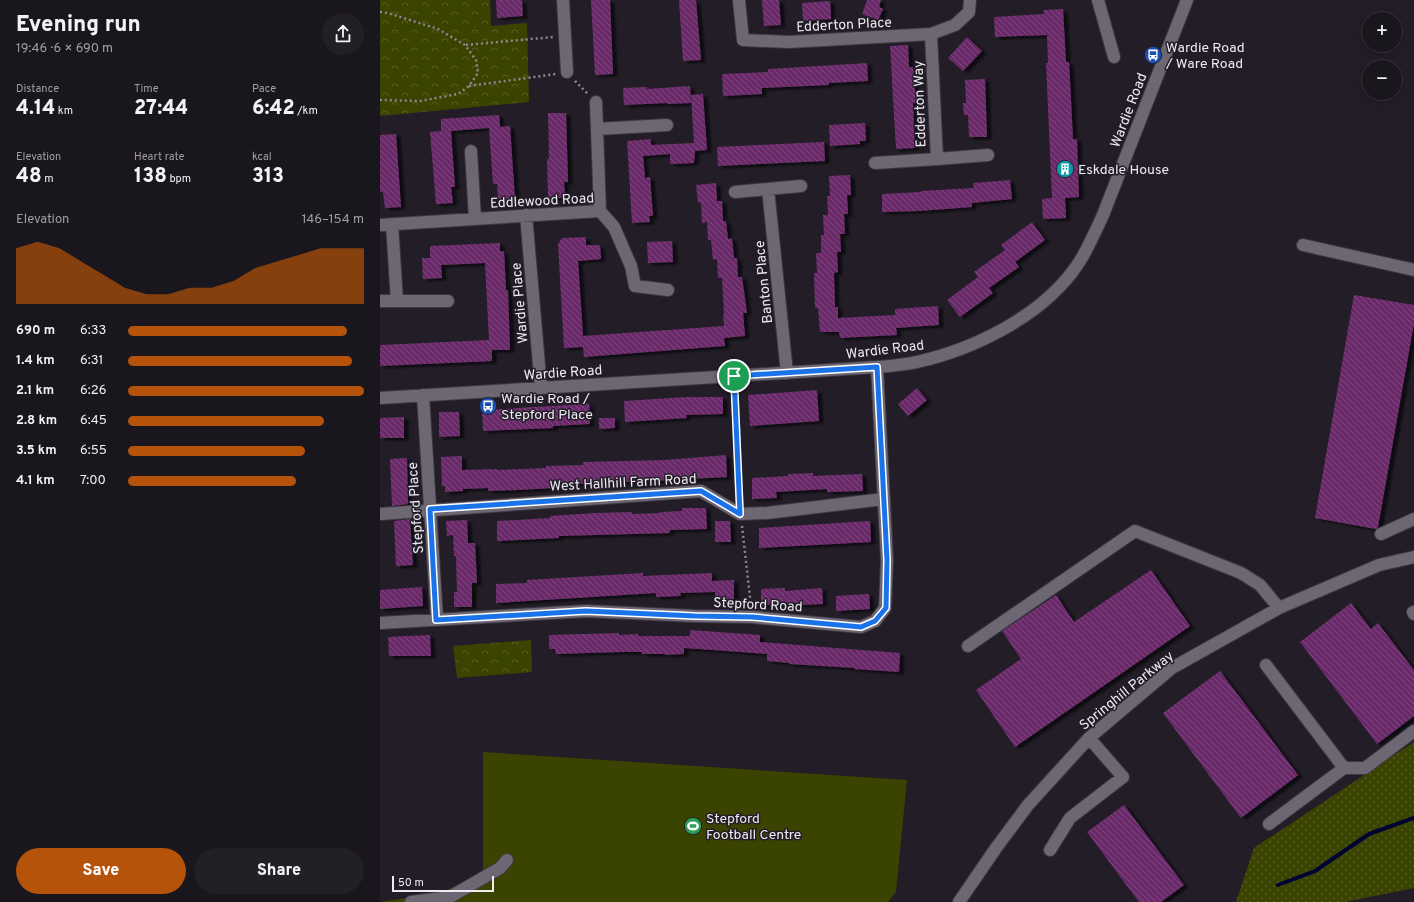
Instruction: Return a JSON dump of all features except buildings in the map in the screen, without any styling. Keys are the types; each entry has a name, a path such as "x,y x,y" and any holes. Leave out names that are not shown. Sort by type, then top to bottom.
{"street":[{"path":"563,0 567,72"},
{"name":"Edderton Place","path":"739,0 743,40 789,42 932,34 955,25 969,12 970,0"},
{"path":"1098,0 1114,57"},
{"name":"Wardie Road","path":"380,398 877,367 915,363 936,358 982,341 1013,324 1039,305 1059,286 1077,265 1091,241 1103,215 1187,0"},
{"name":"Edderton Way","path":"875,163 937,160 932,34"},
{"path":"596,102 600,211"},
{"path":"597,129 667,125"},
{"path":"471,151 475,219"},
{"path":"937,160 988,155"},
{"path":"735,192 802,186"},
{"name":"Banton Place","path":"768,189 787,373"},
{"name":"Eddlewood Road","path":"380,225 600,211 614,227 631,266 635,286 668,290"},
{"name":"Wardie Place","path":"526,215 541,388"},
{"path":"392,224 397,300"},
{"path":"1303,245 1414,270"},
{"path":"380,301 448,300"},
{"name":"Stepford Road","path":"380,623 586,611 752,617 861,627 875,621 886,608 887,560 877,367"},
{"name":"Stepford Place","path":"423,396 436,620"},
{"name":"West Hallhill Farm Road","path":"380,514 430,509 701,491 740,514"},
{"path":"740,514 767,513 884,499"},
{"path":"1381,534 1414,519"},
{"path":"968,646 1135,531 1241,573 1260,585 1279,608"},
{"name":"Springhill Parkway","path":"959,902 1028,805 1089,738 1172,668 1279,608 1379,565 1414,557"},
{"path":"1266,665 1344,768"},
{"path":"1269,824 1344,768 1365,768 1414,731"},
{"path":"1050,850 1070,818 1123,777 1089,738"},
{"path":"411,902 450,898 500,868 507,860"}],"path":[{"path":"380,12 388,13 438,29 466,45 476,60 478,73 469,86 458,94 420,101 380,100"},
{"path":"466,45 565,36"},
{"path":"469,86 567,72 596,102"},
{"path":"734,376 740,514 752,617"}],"green space":[{"path":"380,0 490,0 491,26 527,23 529,102 380,116"},
{"path":"531,640 532,672 457,678 453,646"},
{"path":"1414,742 1414,888 1345,902 1236,902 1254,848"},
{"name":"Stepford Football Centre","path":"483,752 907,780 896,892 888,902 380,902 440,893 483,873"}],"waterway":[{"path":"1278,885 1315,871 1369,834 1414,818"}],"place":[{"name":"Wardie Road / Ware Road","path":"1153,55"},
{"name":"Eskdale House","path":"1065,169"},
{"name":"Wardie Road / Stepford Place","path":"488,406"},
{"name":"Stepford Football Centre","path":"693,826"}],"route":[{"path":"877,367 887,560 886,608 875,621 861,627 752,617 586,611 436,620 430,509 701,491 740,514 734,376 877,367"}]}
